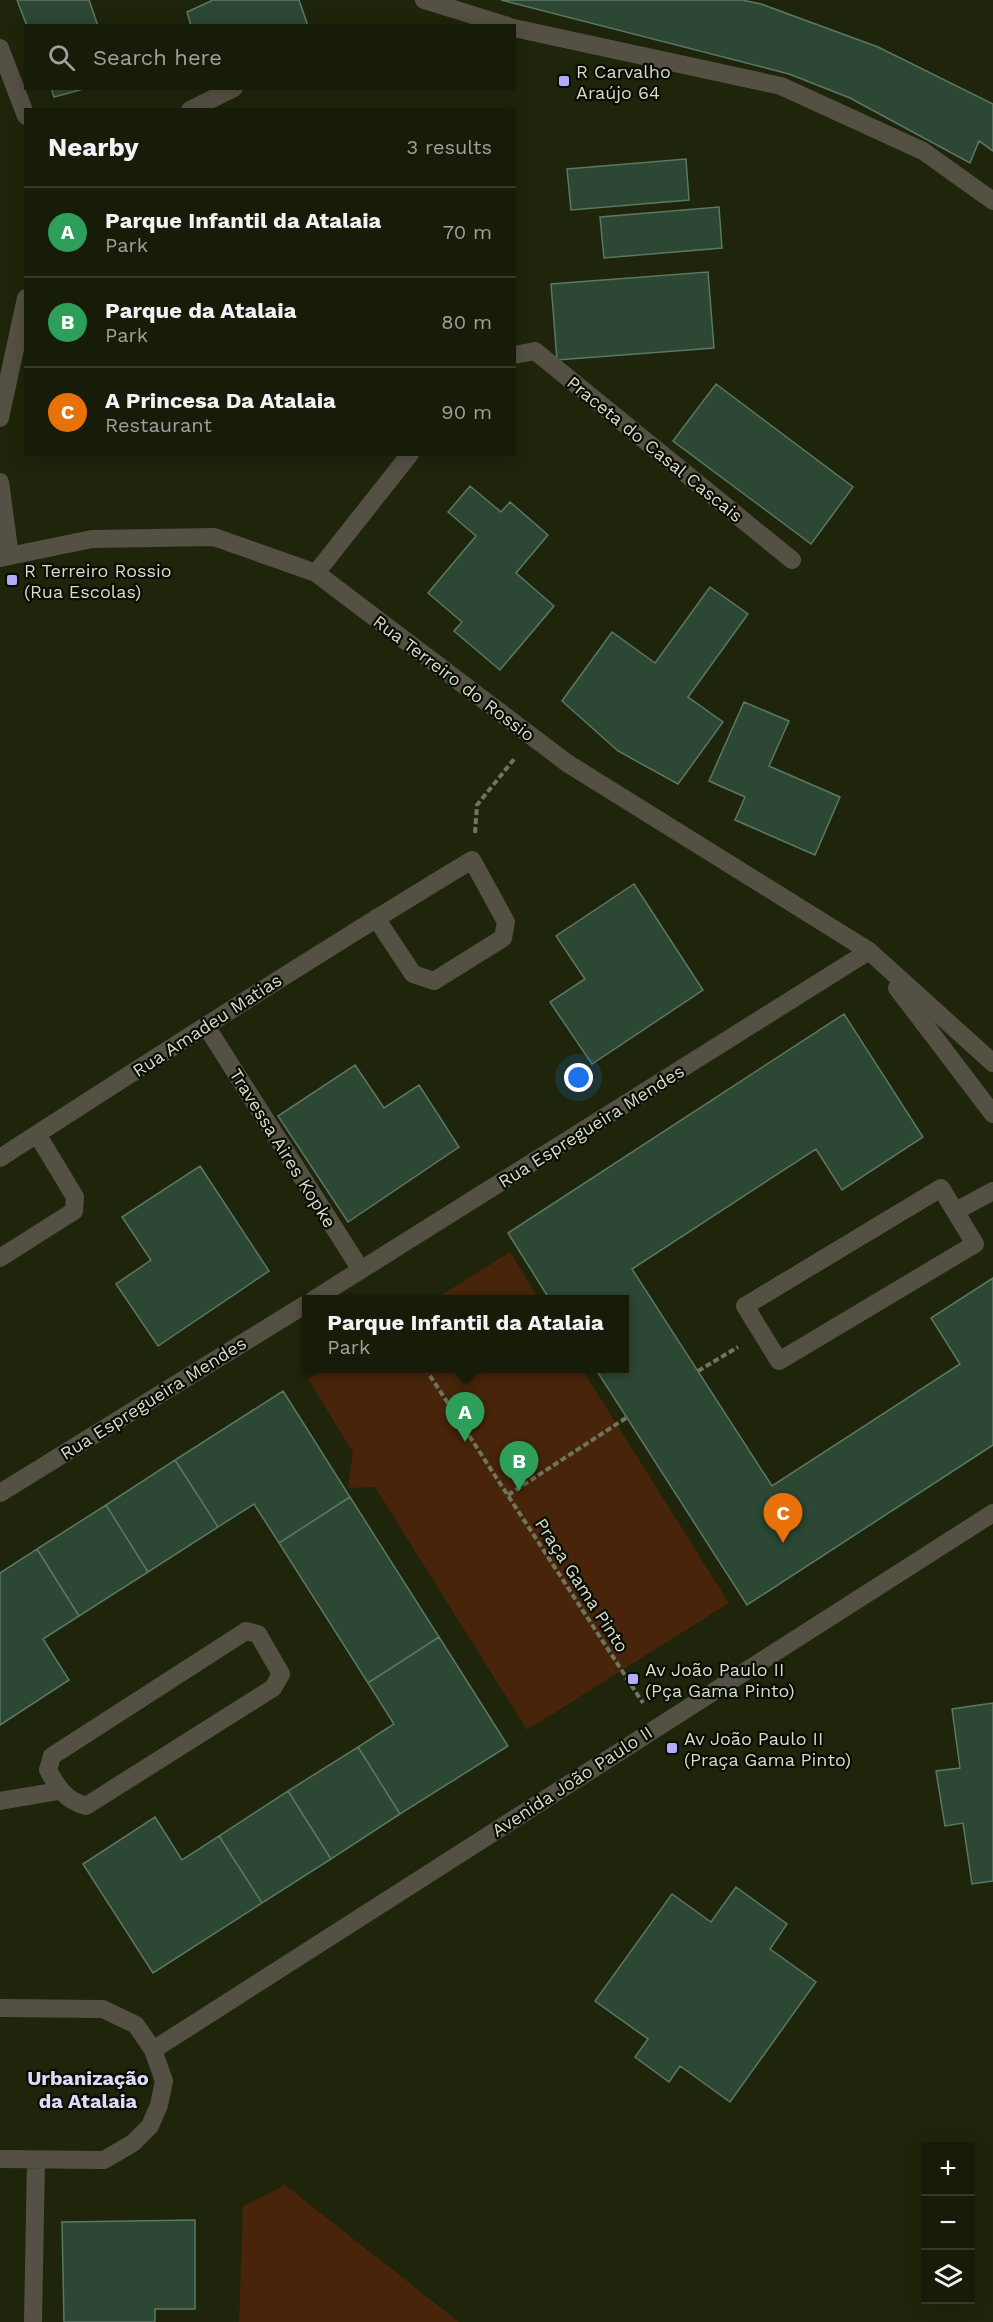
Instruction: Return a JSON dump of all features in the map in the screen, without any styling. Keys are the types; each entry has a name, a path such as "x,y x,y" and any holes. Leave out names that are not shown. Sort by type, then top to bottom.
{"street":[{"path":"424,0 502,24"},
{"path":"516,29 781,86 923,151 993,201"},
{"path":"516,43 536,34"},
{"path":"0,48 24,111"},
{"path":"194,108 230,90"},
{"path":"0,415 24,307"},
{"name":"Praceta do Casal Cascais","path":"516,354 535,351 792,560"},
{"path":"316,573 408,456"},
{"path":"0,482 5,557"},
{"name":"Rua Terreiro do Rossio","path":"5,557 92,539 214,537 316,573 567,763 869,951 993,1063"},
{"path":"376,918 413,974 434,981 503,938 506,922 472,860"},
{"name":"Rua Amadeu Matias","path":"0,1158 376,918 472,860"},
{"name":"Rua Terreiro do Rossio","path":"869,951 993,1114"},
{"name":"Rua Espregueira Mendes","path":"320,1295 869,951"},
{"name":"Travessa Aires Kopke","path":"206,1026 361,1270"},
{"path":"0,1258 74,1211 75,1197 37,1134"},
{"path":"940,1188 956,1211 975,1244 779,1361 745,1306 940,1188"},
{"path":"956,1211 993,1191"},
{"name":"Rua Espregueira Mendes","path":"0,1493 302,1306"},
{"name":"Avenida João Paulo II","path":"153,2050 993,1513"},
{"path":"0,1801 59,1791 73,1802 86,1806 273,1688 281,1674 258,1634 246,1630 52,1756 48,1770 59,1791"},
{"path":"0,2008 103,2009 136,2025 153,2050 164,2081 159,2105 150,2126 133,2143 105,2160 0,2159"},
{"path":"33,2322 36,2160"}],"path":[{"path":"472,860 477,805 532,737"},
{"path":"698,1371 762,1333"},
{"name":"Praça Gama Pinto","path":"428,1373 658,1726"},
{"path":"508,1495 627,1418"}],"shaded area":[{"path":"510,1252 537,1295 441,1295"},
{"path":"318,1373 585,1373 729,1603 527,1730 375,1487 348,1488 353,1452 308,1379"},
{"path":"285,2185 459,2322 239,2322 243,2206"}],"building":[{"path":"17,0 89,0 97,24 26,24"},
{"path":"213,0 299,0 307,24 190,24 187,12"},
{"path":"501,0 742,0 761,4 878,47 993,104 993,151 979,141 970,163 850,98 789,74"},
{"path":"52,90 80,90 54,97"},
{"path":"686,159 689,200 571,210 567,169"},
{"path":"719,207 722,248 604,258 600,217"},
{"path":"708,272 714,348 557,360 551,284"},
{"path":"716,384 853,487 811,544 673,441"},
{"path":"470,486 501,512 510,502 548,535 516,573 554,606 500,670 454,631 462,622 428,593 476,536 448,512"},
{"path":"710,587 748,614 688,697 723,722 678,784 618,751 562,701 612,632 655,663"},
{"path":"744,702 789,721 769,766 840,797 815,855 735,820 745,797 709,781"},
{"path":"634,884 703,990 592,1064 550,1002 585,979 556,936"},
{"path":"844,1014 923,1137 842,1190 816,1149 632,1269 772,1486 960,1364 931,1318 993,1278 993,1445 747,1605 598,1373 629,1373 629,1295 547,1295 508,1233"},
{"path":"355,1065 384,1108 419,1085 459,1147 348,1222 278,1116"},
{"path":"200,1166 269,1271 158,1346 116,1284 151,1260 122,1217"},
{"path":"283,1391 350,1497 279,1543 254,1504 218,1527 175,1460"},
{"path":"175,1460 218,1527 148,1572 106,1505"},
{"path":"350,1497 439,1637 368,1683 279,1543"},
{"path":"106,1505 148,1572 79,1616 37,1549"},
{"path":"37,1549 79,1616 43,1639 69,1680 0,1725 0,1573"},
{"path":"439,1637 508,1746 400,1814 358,1747 394,1724 368,1683"},
{"path":"993,1703 993,1881 972,1884 963,1823 945,1826 936,1771 960,1768 952,1709"},
{"path":"358,1747 400,1814 331,1859 288,1791"},
{"path":"288,1791 331,1859 262,1903 219,1836"},
{"path":"155,1817 182,1860 219,1836 262,1903 153,1973 83,1864"},
{"path":"736,1887 787,1924 770,1949 816,1982 730,2102 680,2066 669,2082 635,2057 648,2039 595,2001 672,1894 711,1922"},
{"path":"195,2220 195,2309 155,2309 155,2322 64,2322 62,2222"}],"place":[{"name":"R Carvalho Araújo 64","path":"564,81"},
{"name":"R Terreiro Rossio (Rua Escolas)","path":"12,580"},
{"name":"Parque Infantil da Atalaia","path":"465,1442"},
{"name":"Parque da Atalaia","path":"519,1491"},
{"name":"A Princesa Da Atalaia","path":"783,1543"},
{"name":"Av João Paulo II (Pça Gama Pinto)","path":"633,1679"},
{"name":"Av João Paulo II (Praça Gama Pinto)","path":"672,1748"}],"district":[{"name":"Urbanização da Atalaia","path":"88,2090"}]}
